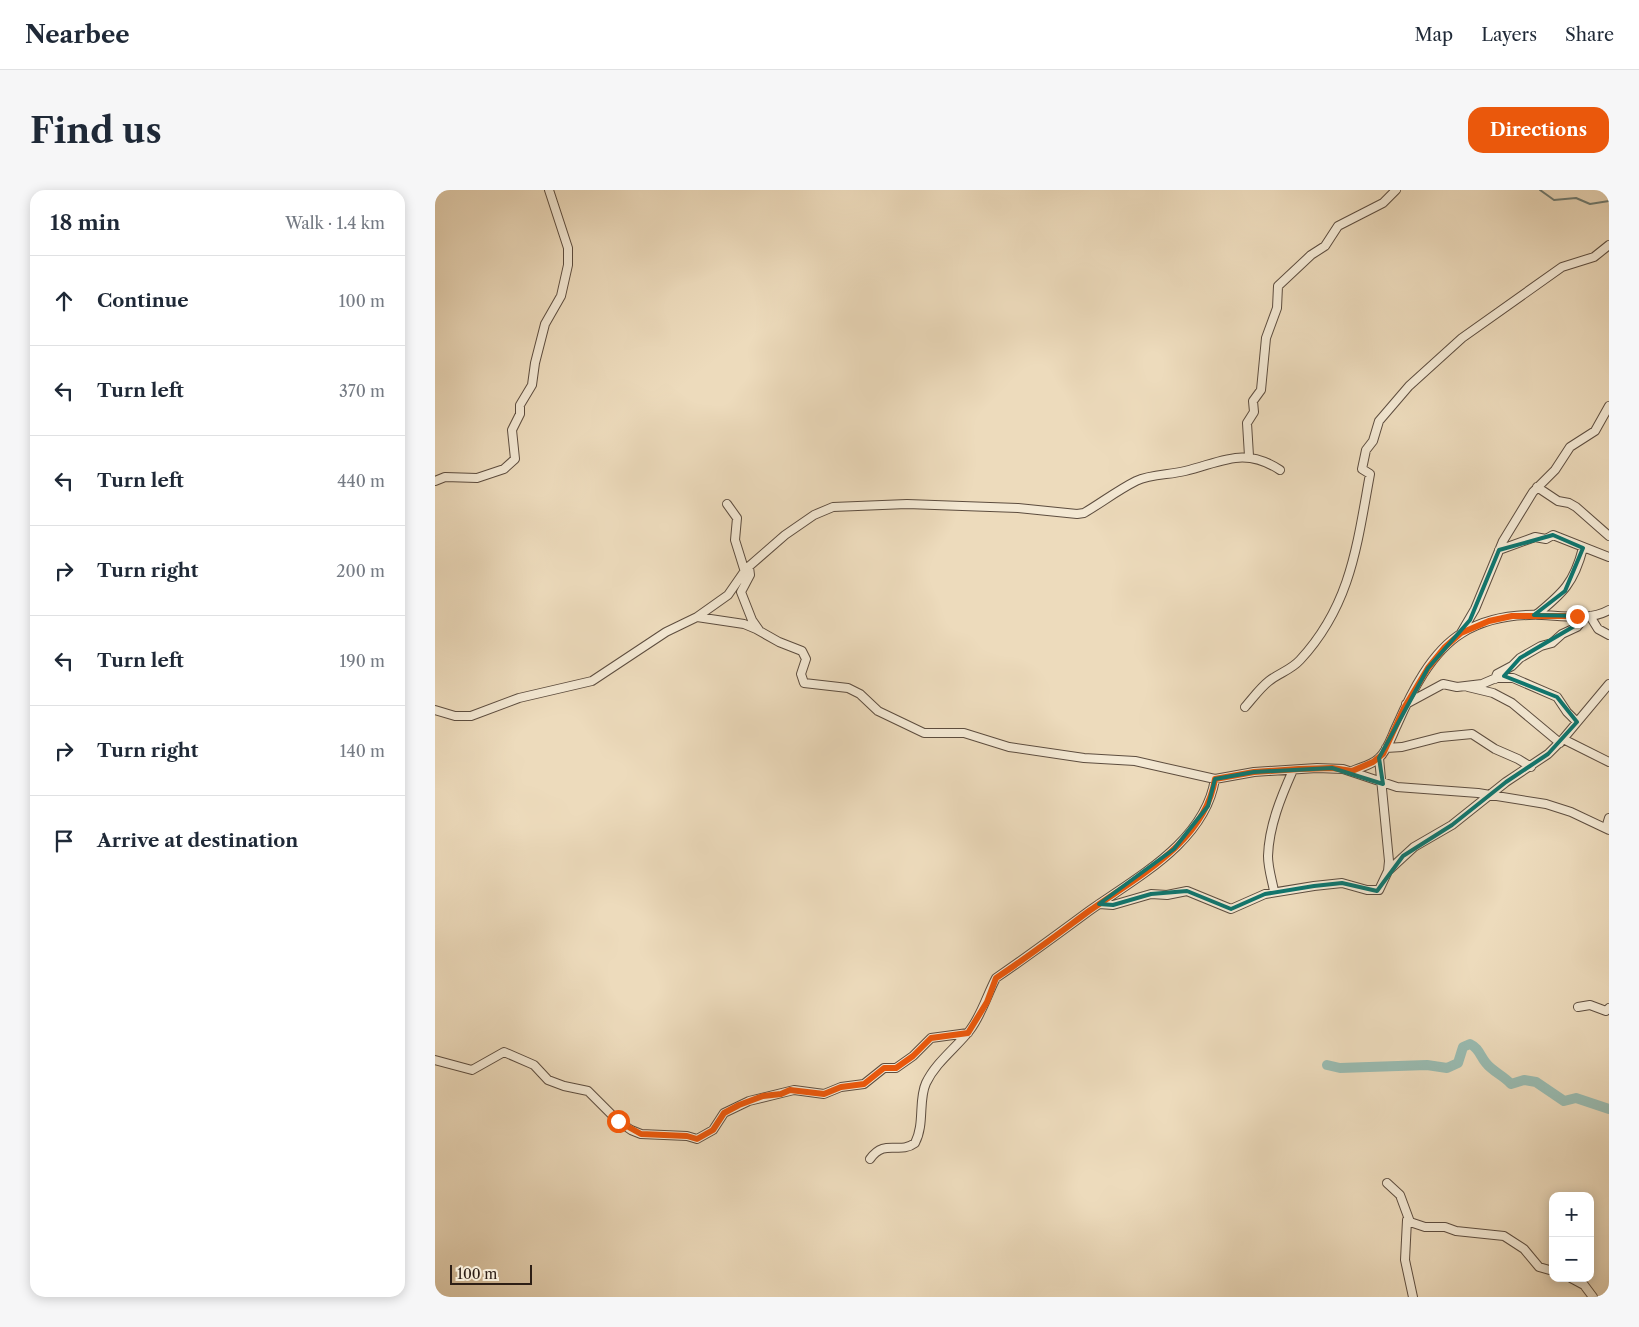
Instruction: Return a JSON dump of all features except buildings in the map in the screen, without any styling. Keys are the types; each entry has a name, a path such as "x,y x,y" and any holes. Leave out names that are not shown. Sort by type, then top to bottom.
{"street":[{"path":"435,481 445,477 477,478 504,469 515,459 512,430 520,414 522,401 532,385 535,363 545,324 561,296 568,265 568,248 549,190"},
{"path":"1249,456 1247,423 1254,412 1253,401 1261,390 1266,338 1277,308 1278,286 1311,255 1325,246 1337,226 1383,203 1396,190"},
{"path":"1245,707 1267,682 1285,672 1302,658 1338,607 1345,590 1361,534 1370,474 1361,469 1363,457 1373,441 1379,421 1409,386 1487,319 1568,264 1579,263 1594,257 1609,246"},
{"path":"1352,771 1379,758 1386,748 1407,704 1437,656 1461,633 1475,609 1499,550 1537,487 1555,470 1570,447 1595,431 1609,406"},
{"path":"435,710 455,716 471,716 519,698 592,681 666,632 697,617 728,595 747,569 797,525 833,507 907,504 1018,508 1077,514 1084,513 1102,500 1143,478 1185,471 1217,460 1249,456 1265,461 1280,470"},
{"path":"1537,487 1558,501 1569,503 1576,507 1609,536"},
{"path":"727,504 737,518 735,540 750,575 741,592 752,620 759,630"},
{"path":"1499,550 1535,538 1546,539 1553,535 1568,539 1583,548 1609,556"},
{"path":"1536,615 1565,590 1575,573 1583,548"},
{"path":"1461,633 1502,618 1536,615 1588,616 1609,610"},
{"path":"1588,616 1598,629 1609,636"},
{"path":"1495,679 1497,674 1512,666 1520,658 1541,646 1552,643 1562,634 1577,627 1588,616"},
{"path":"697,617 744,624 759,630 804,654 806,662 801,674 804,683 847,688 860,694 878,711 918,731 964,733 1009,747 1083,758 1135,761 1215,779 1254,772 1332,768 1352,771 1383,783 1407,788 1491,795 1560,807 1607,829 1609,818"},
{"path":"1407,704 1443,684 1457,687 1495,679 1513,678 1550,693 1560,700 1567,712 1577,722"},
{"path":"1099,904 1113,905 1151,894 1167,895 1187,891 1231,909 1274,891 1342,883 1377,891 1381,888 1388,871 1414,847 1452,826 1506,782 1531,767 1562,741 1609,684"},
{"path":"1467,686 1493,693 1512,703 1562,741 1609,762"},
{"path":"1386,748 1402,747 1435,738 1472,734 1495,749 1519,759 1531,767"},
{"path":"1379,758 1383,783 1388,871"},
{"path":"1274,891 1268,857 1270,843 1275,819 1293,770"},
{"path":"870,1159 878,1150 890,1146 906,1148 915,1144 922,1119 923,1095 927,1081 944,1058 968,1033 987,1002 996,978 1148,870 1181,840 1208,806 1215,779"},
{"path":"1578,1007 1590,1005 1606,1011 1609,1009"},
{"path":"435,1060 471,1070 504,1052 534,1065 548,1080 588,1091 618,1121 631,1130 641,1134 687,1136 697,1139 713,1130 724,1113 739,1105 763,1096 781,1094 790,1090 824,1094 841,1087 864,1084 884,1068 896,1068 913,1056 931,1038 968,1033"},
{"path":"1387,1183 1400,1195 1407,1220 1405,1260 1413,1297"},
{"path":"1407,1220 1425,1227 1443,1227 1456,1231 1505,1236 1523,1249 1539,1267 1549,1270"},
{"path":"1578,1282 1584,1285 1593,1297"}],"highlighted area":[{"path":"1553,535 1583,548 1565,591 1534,615 1586,616 1583,621 1520,658 1504,676 1557,697 1577,722 1548,754 1506,782 1452,825 1403,856 1377,891 1342,883 1314,886 1265,894 1231,909 1187,891 1151,894 1113,905 1099,904 1174,849 1208,806 1215,779 1254,772 1332,768 1383,784 1379,758 1428,668 1470,620 1499,550"}],"waterway":[{"path":"1540,190 1554,200 1576,198 1590,204 1609,201"},
{"path":"1327,1065 1340,1068 1427,1065 1447,1068 1458,1063 1463,1047 1470,1044 1489,1066 1511,1084 1524,1080 1536,1082 1564,1101 1576,1098 1609,1109"}],"route":[{"path":"618,1121 641,1134 687,1136 697,1139 713,1130 717,1121 724,1113 739,1105 763,1096 777,1095 790,1090 824,1094 841,1087 860,1086 884,1068 896,1068 899,1064 913,1056 931,1038 963,1032 968,1033 987,1002 996,978 1148,870 1174,849 1208,806 1215,779 1242,773 1299,769 1332,768 1352,771 1373,762 1383,754 1404,708 1428,668 1445,647 1461,633 1489,621 1512,616 1577,616"}]}
